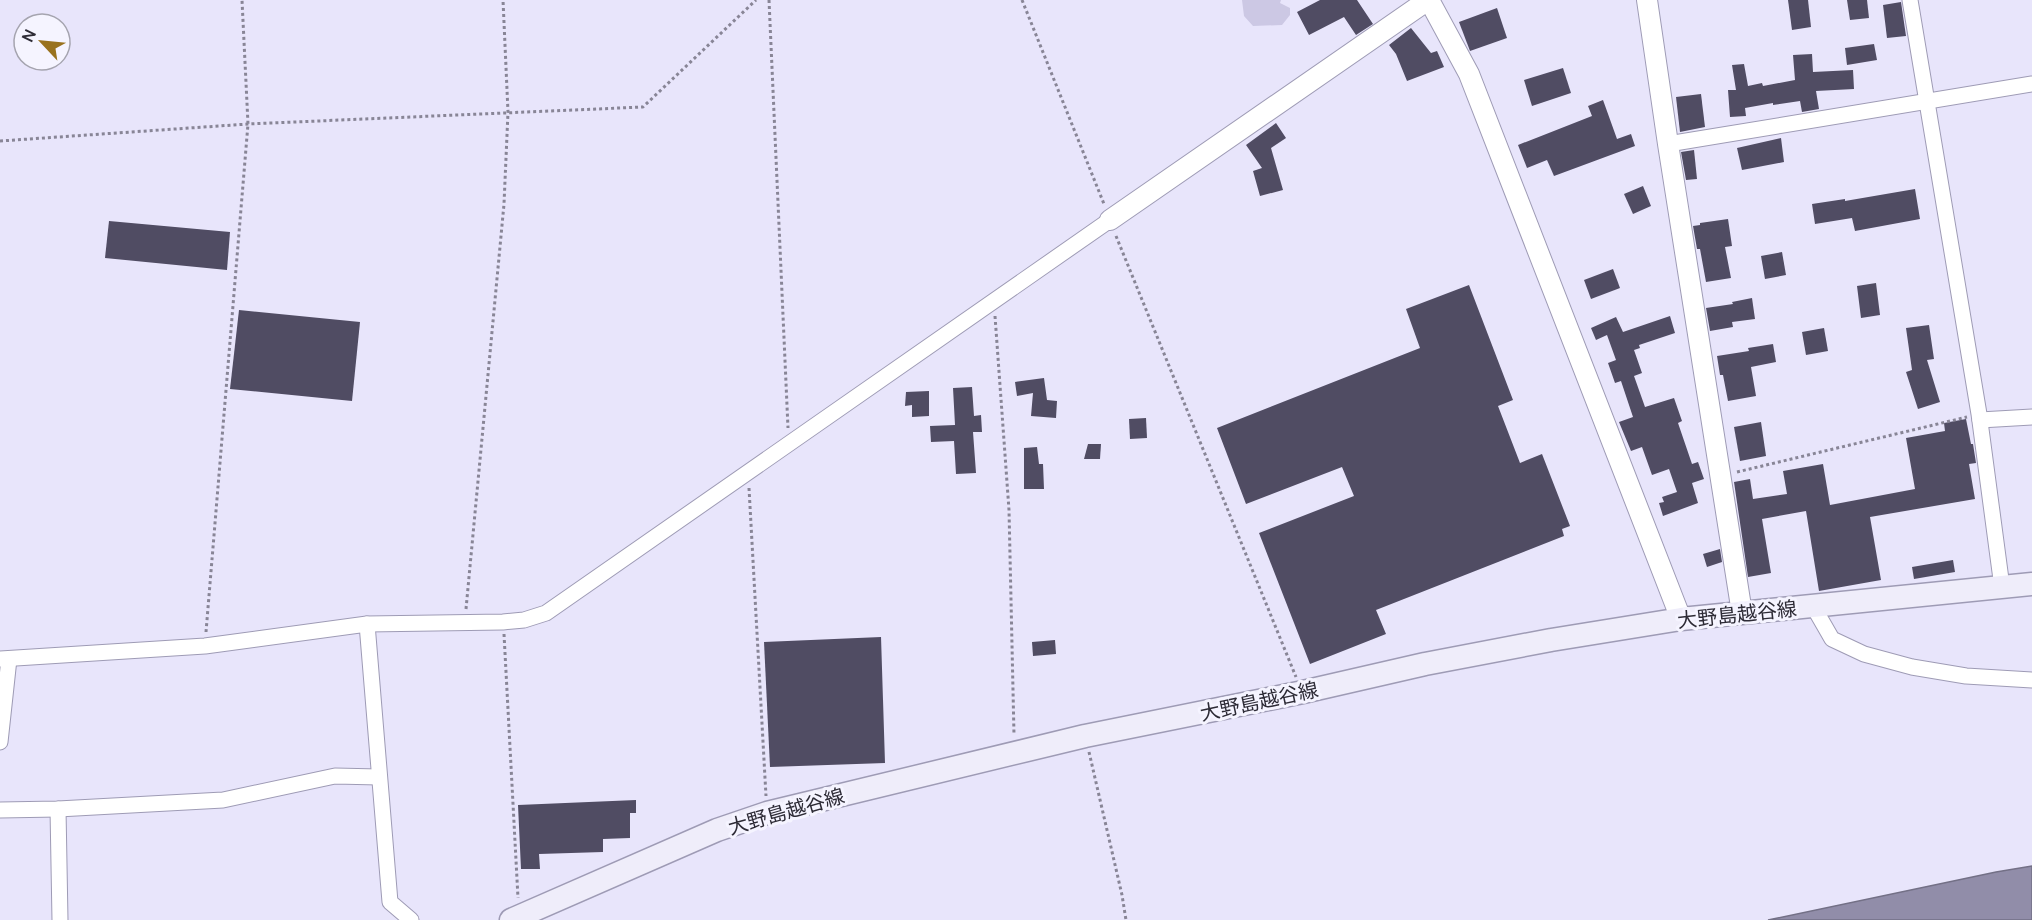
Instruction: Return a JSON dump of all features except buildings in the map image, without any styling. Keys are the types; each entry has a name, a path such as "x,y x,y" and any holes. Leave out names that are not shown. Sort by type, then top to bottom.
{"main road":[{"name":"大野島越谷線","path":"515,919 717,830 767,813 1085,736 1459,658 1681,619 2032,584"}],"street":[{"path":"0,742 4,659 205,646 367,624 503,622 524,620 546,613 1428,0 1469,74 1681,619"},
{"path":"1647,0 1742,613"},
{"path":"1910,0 1979,417 2002,587"},
{"path":"1668,144 2032,84"},
{"path":"1979,417 2032,417"},
{"path":"1813,606 1832,639 1864,654 1912,667 1966,676 2032,680"},
{"path":"367,624 390,902 411,920"},
{"path":"0,810 223,800 336,776 379,777"},
{"path":"58,809 60,920"}],"path":[{"path":"205,646 248,124 242,0"},
{"path":"464,623 504,204 508,112 503,0"},
{"path":"0,141 248,124 642,107 756,0"},
{"path":"769,0 789,442"},
{"path":"1022,0 1303,692"},
{"path":"994,301 1009,510 1015,752"},
{"path":"1720,475 1979,417"},
{"path":"748,473 767,813"},
{"path":"503,622 515,919"},
{"path":"1085,736 1126,920"}],"shaded area":[{"path":"1242,0 1281,0 1280,3 1290,8 1290,15 1282,25 1253,26 1244,16"},
{"path":"2032,866 2032,920 1768,920 1996,872"}]}
